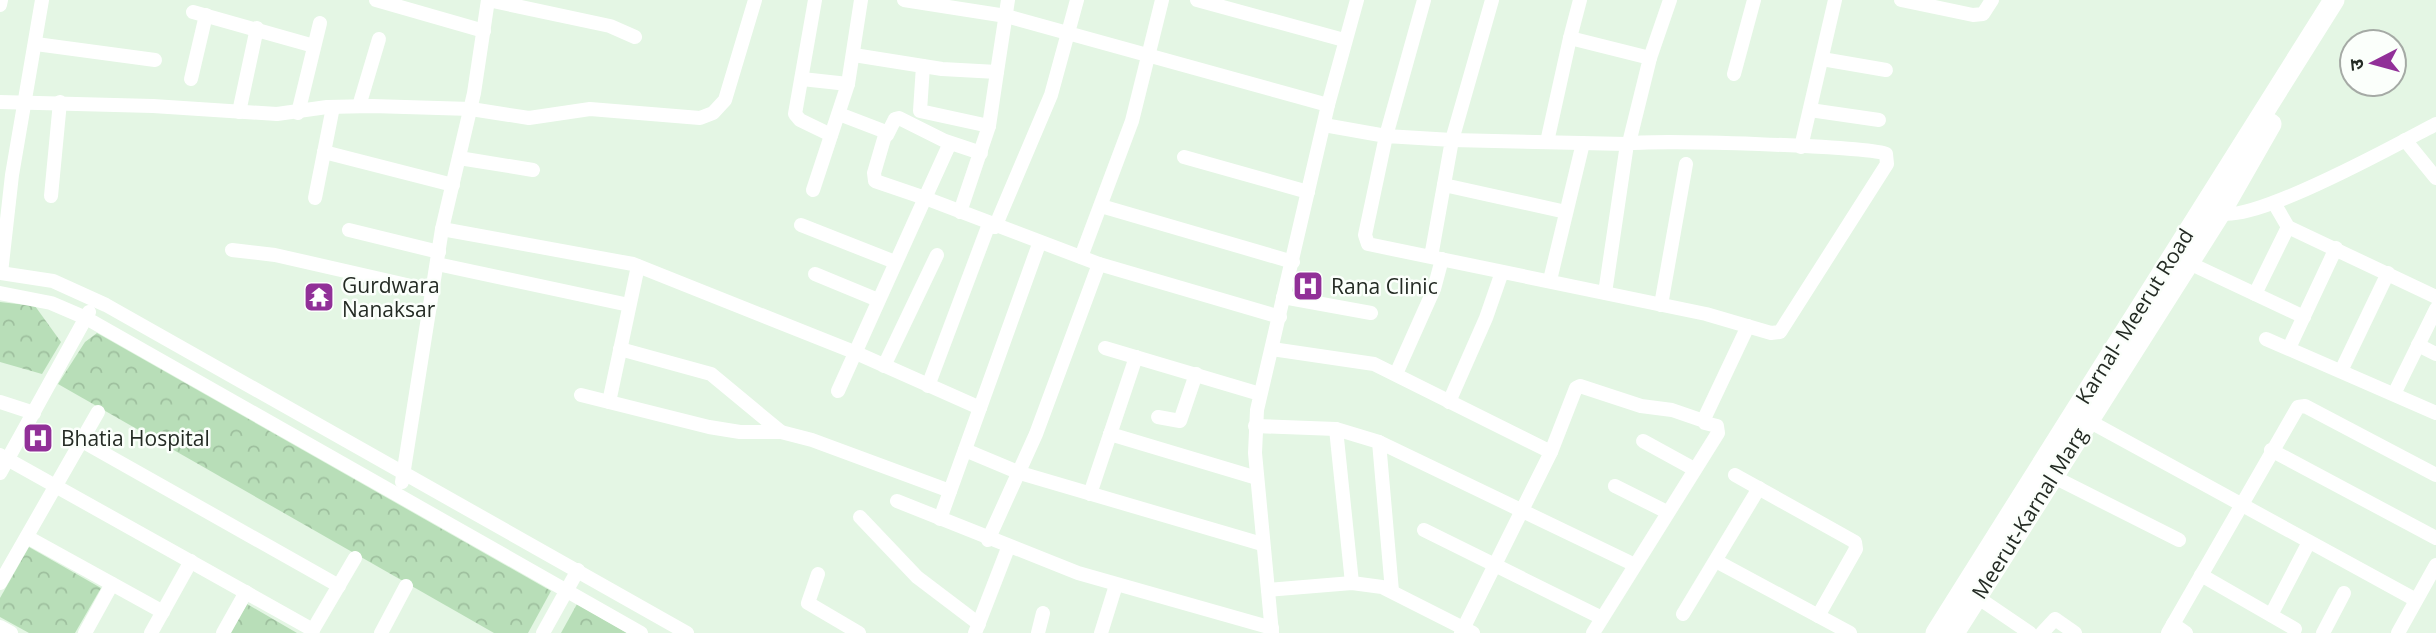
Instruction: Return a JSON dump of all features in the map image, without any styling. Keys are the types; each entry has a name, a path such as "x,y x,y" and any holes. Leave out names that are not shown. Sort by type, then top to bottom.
{"highway":[{"name":"Karnal- Meerut Road","path":"1936,633 2212,210 2333,0"},
{"name":"Meerut-Karnal Marg","path":"1954,633 2087,419 2189,263 2212,210 2347,0"}],"street":[{"path":"43,0 23,103 0,273 53,281 97,300 687,633"},
{"path":"376,0 484,31"},
{"path":"398,493 405,476 442,229 471,109 488,0 610,26 635,37"},
{"path":"0,102 60,102 298,113 359,106 471,109 529,118 590,109 700,118 713,113 725,100 754,0"},
{"path":"815,0 795,110 796,117 831,135"},
{"path":"813,190 848,84 861,0"},
{"path":"904,0 1006,16 1328,105"},
{"path":"960,212 989,126 1008,0"},
{"path":"928,386 992,225 1045,111 1077,0"},
{"path":"1081,257 1132,121 1162,0"},
{"path":"1197,0 1344,40"},
{"path":"897,501 1008,548 1116,584 1272,630 1256,478 1255,426 1259,394 1280,317 1344,40 1357,0"},
{"path":"1324,125 1386,136 1452,140 1876,150 1886,155 1887,164 1785,329 1771,332 1550,280 1373,246 1365,241 1386,136 1424,0"},
{"path":"1396,374 1434,289 1444,185 1452,140 1492,0"},
{"path":"1547,142 1580,0"},
{"path":"1605,293 1628,143 1650,58 1670,0"},
{"path":"1734,74 1754,0"},
{"path":"1801,147 1835,0"},
{"path":"1901,0 1973,15 1983,13 1992,0"},
{"path":"191,79 199,14 314,46"},
{"path":"298,113 320,23"},
{"path":"239,112 257,28"},
{"path":"1570,38 1650,58"},
{"path":"359,106 379,39"},
{"path":"36,44 155,60"},
{"path":"854,55 923,66 997,72"},
{"path":"1822,59 1886,70"},
{"path":"923,66 920,111 989,126"},
{"path":"802,79 848,84"},
{"path":"51,196 60,102"},
{"path":"315,198 333,107"},
{"path":"1810,110 1879,120"},
{"path":"839,114 887,135"},
{"path":"981,153 950,143 897,118 887,135 874,173 875,181 1039,244 1280,317"},
{"path":"2212,210 2238,214 2274,204 2436,124"},
{"path":"2405,140 2436,178"},
{"path":"838,391 950,143"},
{"path":"1550,280 1583,143"},
{"path":"324,152 453,185"},
{"path":"1184,157 1308,192"},
{"path":"459,158 533,170"},
{"path":"1661,305 1686,164"},
{"path":"1444,185 1566,212"},
{"path":"2274,204 2288,227 2436,297"},
{"path":"1101,206 1293,262"},
{"path":"800,225 895,262"},
{"path":"2255,294 2288,227"},
{"path":"442,229 557,248 638,266 854,352 980,408"},
{"path":"349,230 438,258 629,305"},
{"path":"940,519 1039,244"},
{"path":"2289,348 2336,248"},
{"path":"232,250 275,254 433,291"},
{"path":"884,366 937,255"},
{"path":"2189,263 2304,317"},
{"path":"988,540 1020,472 1099,264"},
{"path":"609,402 638,266"},
{"path":"1449,402 1486,318 1502,272"},
{"path":"2341,371 2388,273"},
{"path":"816,274 878,300"},
{"path":"0,293 51,303 86,318 641,633"},
{"path":"1283,297 1371,313"},
{"path":"0,473 4,457 34,413 97,300"},
{"path":"2394,394 2436,309"},
{"path":"1704,421 1748,326"},
{"path":"2266,339 2436,413"},
{"path":"2418,345 2436,354"},
{"path":"1105,348 1259,394"},
{"path":"1272,348 1359,360 1396,374 1551,452"},
{"path":"620,349 711,374 781,432"},
{"path":"1090,494 1136,357"},
{"path":"1158,417 1180,421 1196,374"},
{"path":"1268,590 1352,583 1392,591 1466,631 1521,510 1551,452 1576,388 1580,386 1641,406 1672,410 1719,429 1593,633"},
{"path":"581,395 727,430 781,432 846,450 950,491"},
{"path":"0,402 34,413"},
{"path":"2186,633 2171,629 2294,410 2301,406 2436,475"},
{"path":"0,583 98,412"},
{"path":"2087,419 2416,600"},
{"path":"1255,426 1336,429 1379,442 1635,565"},
{"path":"1336,429 1352,583"},
{"path":"1110,434 1256,478"},
{"path":"82,441 339,586"},
{"path":"1643,441 1694,469"},
{"path":"1379,442 1392,591"},
{"path":"965,450 1020,472 1262,544"},
{"path":"2271,450 2436,538"},
{"path":"4,457 312,631 355,558"},
{"path":"1735,475 1855,542 1856,549 1818,616"},
{"path":"2052,476 2179,540"},
{"path":"1615,486 1667,512"},
{"path":"1683,614 1759,488"},
{"path":"860,517 917,578 977,628 1008,548"},
{"path":"1424,530 1602,618"},
{"path":"27,537 163,612"},
{"path":"2271,615 2309,542"},
{"path":"151,633 191,561"},
{"path":"1716,561 1850,633"},
{"path":"2398,633 2416,600 2430,588 2436,565"},
{"path":"544,633 578,570"},
{"path":"818,574 808,603 859,633"},
{"path":"2201,575 2295,629"},
{"path":"85,633 112,584"},
{"path":"1101,633 1116,584"},
{"path":"381,633 405,586"},
{"path":"223,633 246,592"},
{"path":"2323,633 2344,593"},
{"path":"1977,597 2030,633"},
{"path":"1038,633 1043,613"},
{"path":"2042,633 2054,619 2075,633"},
{"path":"0,627 10,633"}],"green space":[{"path":"0,302 35,306 61,342 42,374 0,362"},
{"path":"97,333 551,591 528,633 494,633 58,384 85,342"},
{"path":"29,547 101,588 75,633 29,633 0,617 0,598"},
{"path":"247,604 297,633 230,633"},
{"path":"577,604 627,633 561,633"}],"place":[{"name":"Rana Clinic","path":"1308,286"},
{"name":"Gurdwara Nanaksar","path":"319,297"},
{"name":"Bhatia Hospital","path":"38,438"}]}
